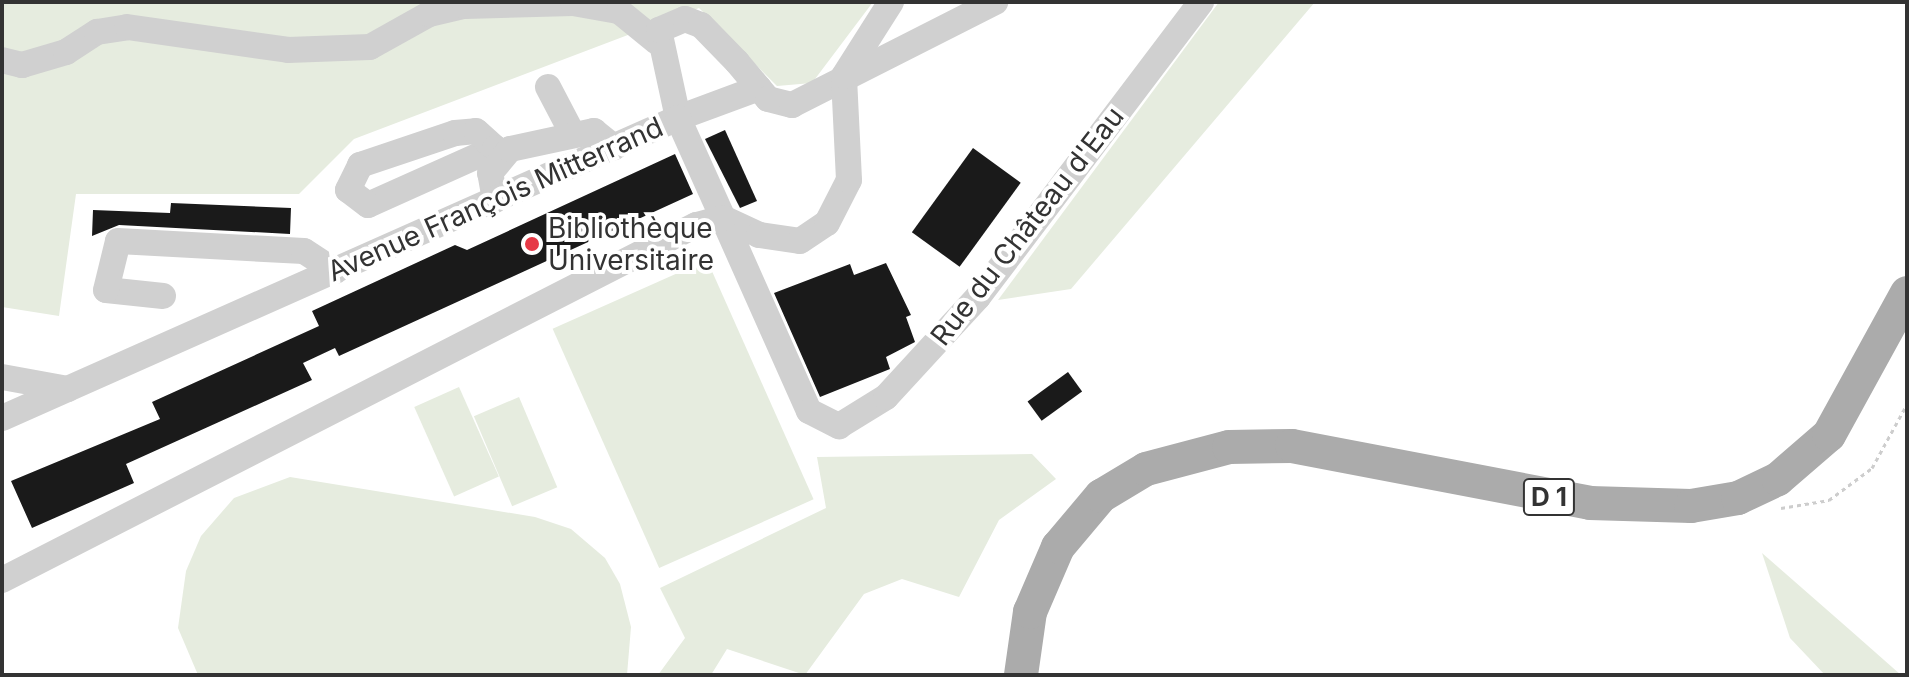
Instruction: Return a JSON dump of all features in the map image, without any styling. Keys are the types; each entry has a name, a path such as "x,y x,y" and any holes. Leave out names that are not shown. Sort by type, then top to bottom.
{"main road":[{"name":"D 1","path":"1021,675 1026,631 1043,575 1068,531 1101,496 1171,459 1271,445 1346,454 1502,490 1590,503 1691,506 1744,496 1792,470 1829,435 1907,293"}],"street":[{"path":"2,580 696,225 723,218 759,235 800,241 827,223 849,180 844,76 891,2"},
{"path":"657,42 669,23 685,19 701,25 768,99 792,105 995,2"},
{"name":"Rue du Château d'Eau","path":"723,218 809,411 839,426 886,397 978,297 1201,2"},
{"path":"2,60 22,65 66,52 97,32 127,27 288,50 370,47 429,14 462,4 573,3 619,11 657,42 678,118 759,88"},
{"path":"548,87 572,133"},
{"name":"Avenue François Mitterrand","path":"2,418 678,118 723,218"},
{"path":"499,152 476,131 455,133 360,165 348,190 368,205 499,152 572,133 594,131 614,147"},
{"path":"495,200 490,173 499,152"},
{"path":"163,296 106,290 118,241 304,251 335,271"},
{"path":"2,377 68,389"}],"path":[{"path":"1744,496 1771,508 1799,509 1829,500 1872,468 1907,404"}],"shaded area":[{"path":"2,2 873,2 812,83 777,86 699,8 354,139 299,194 76,194 59,316 2,307"},
{"path":"1219,2 1315,2 1071,289 998,300"},
{"path":"707,260 814,499 659,568 553,329"},
{"path":"459,387 499,477 454,496 414,407"},
{"path":"519,397 557,487 512,506 474,416"},
{"path":"1032,454 1056,479 999,520 959,597 902,579 864,594 805,675 727,649 711,675 658,675 685,638 660,588 826,508 817,457"},
{"path":"290,477 535,517 571,529 605,558 620,584 631,627 627,675 198,675 178,628 186,571 201,536 234,498"},
{"path":"1762,553 1901,675 1825,675 1790,638"}],"building":[{"path":"725,130 757,201 740,208 705,139"},
{"path":"973,148 1021,183 960,267 912,232"},
{"path":"675,154 693,194 339,356 335,348 303,363 312,380 126,464 134,483 32,528 11,481 160,419 152,402 319,326 312,311 455,245 467,250"},
{"path":"171,203 291,208 290,234 119,225 92,236 93,210 170,213"},
{"path":"886,263 911,315 906,317 915,342 886,357 890,369 820,397 774,293 850,264 854,275"},
{"path":"1068,372 1082,391 1042,421 1028,401"}],"place":[{"name":"Bibliothèque Universitaire","path":"532,244"}]}
